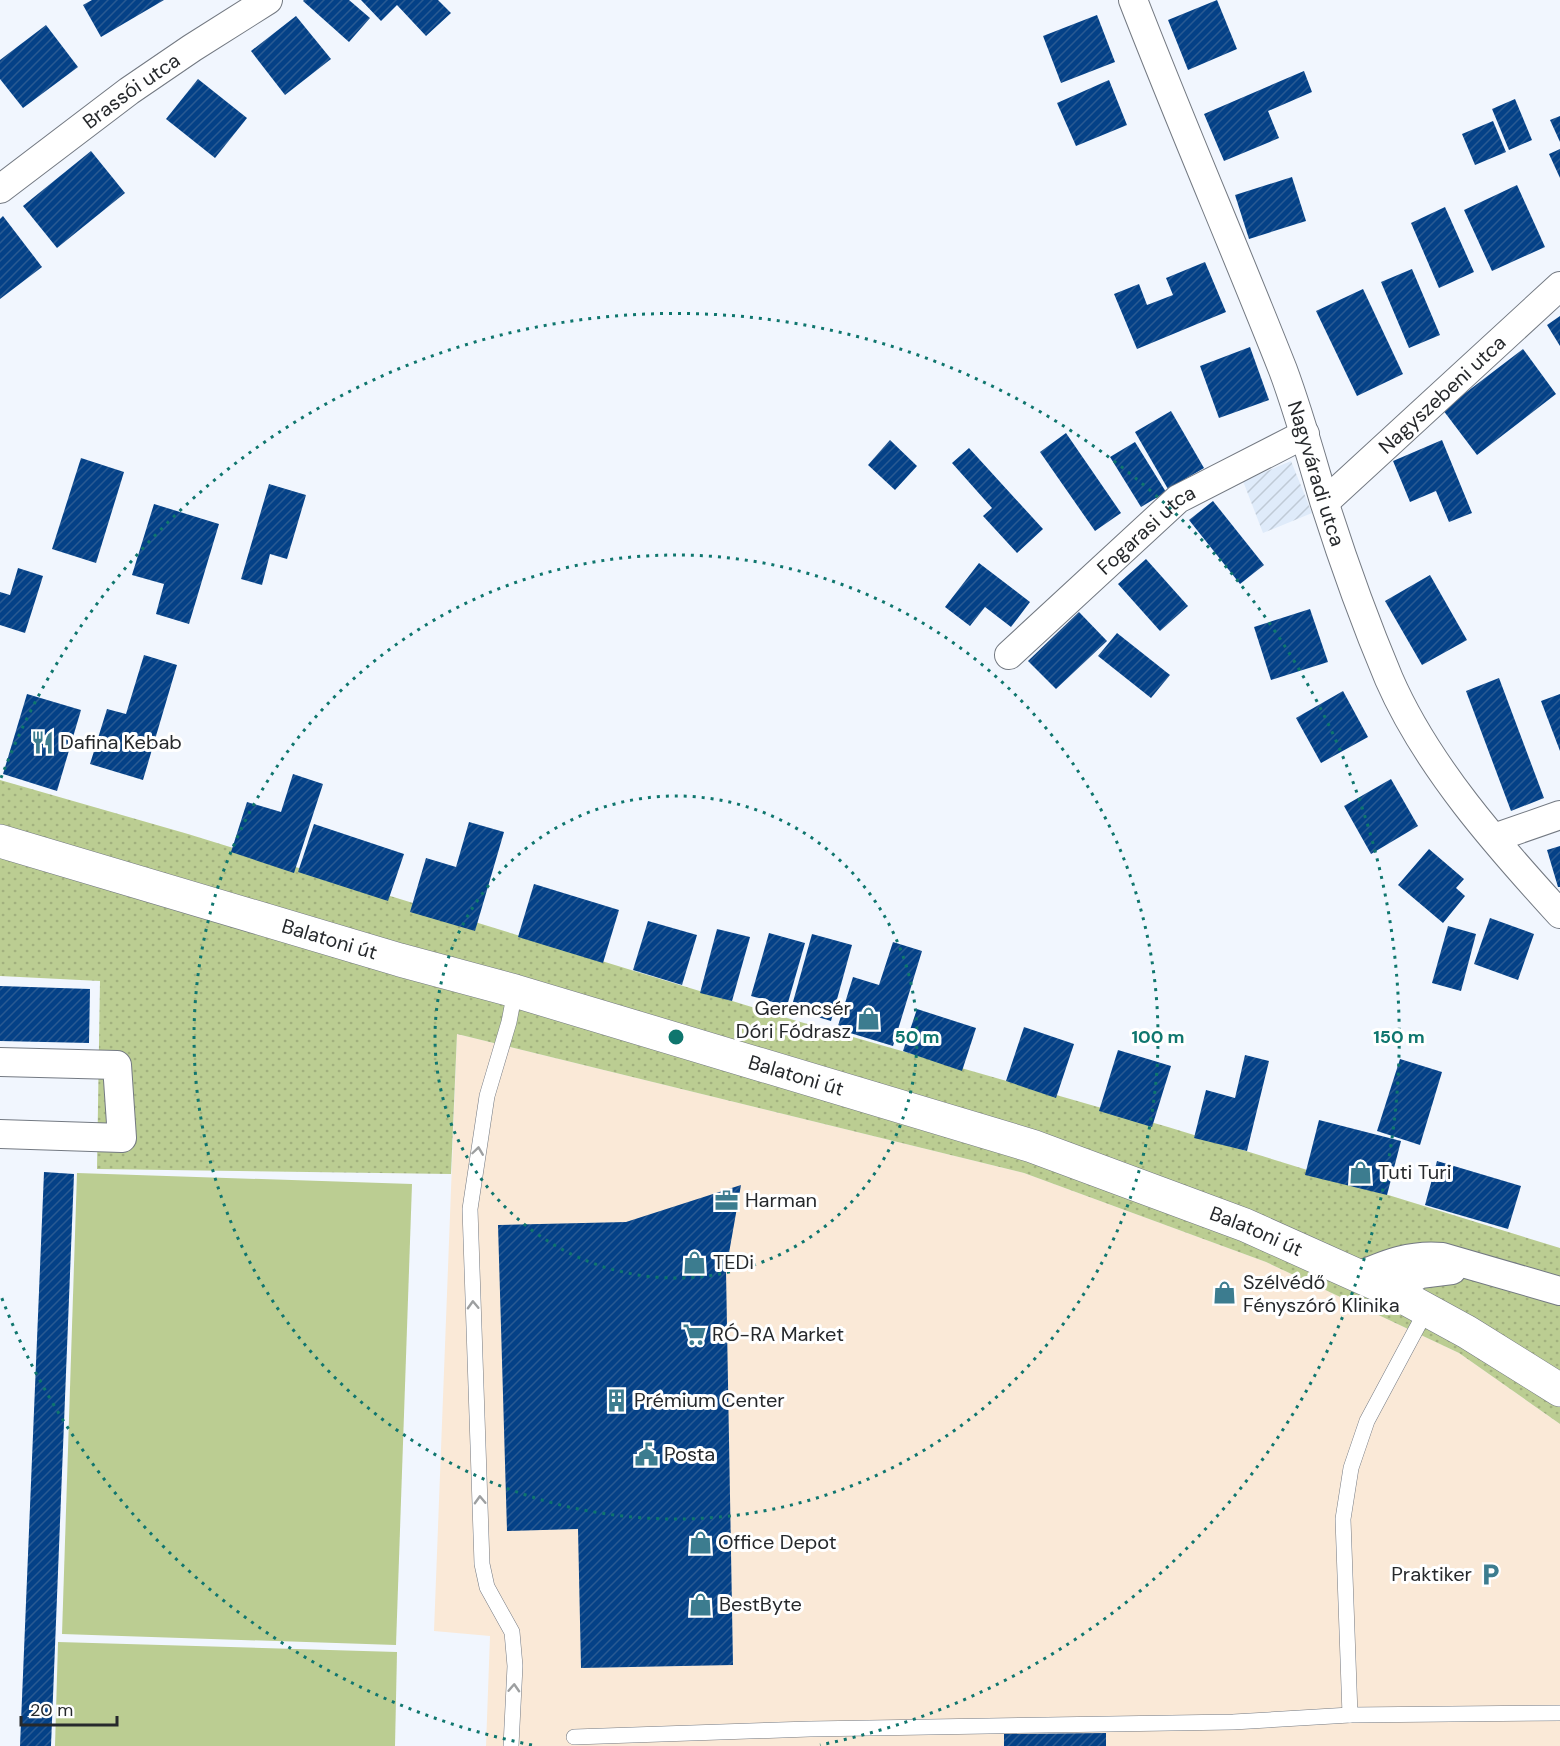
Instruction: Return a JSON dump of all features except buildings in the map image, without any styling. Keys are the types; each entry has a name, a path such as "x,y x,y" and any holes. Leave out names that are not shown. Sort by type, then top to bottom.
{"main road":[{"name":"Balatoni út","path":"0,841 388,957 512,1006 1032,1146 1245,1225 1358,1276 1427,1309 1560,1390"}],"street":[{"name":"Brassói utca","path":"0,189 129,91 268,0"},
{"name":"Nagyváradi utca","path":"1133,0 1173,104 1283,371 1325,502 1390,680 1414,728 1445,775 1494,838 1560,914"},
{"name":"Nagyszebeni utca","path":"1325,502 1560,286"},
{"name":"Fogarasi utca","path":"1009,655 1178,499 1305,434"},
{"path":"1494,838 1560,815"},
{"path":"0,1062 117,1065 122,1138 0,1134"},
{"path":"1358,1276 1394,1260 1427,1256 1442,1257 1560,1291"},
{"path":"1392,1292 1420,1274 1481,1269"}],"lane":[{"path":"511,1746 515,1666 512,1632 487,1587 482,1564 470,1209 487,1096 512,1006"},
{"path":"1350,1715 1343,1519 1351,1467 1367,1422 1427,1309"},
{"path":"574,1737 810,1729 1233,1722 1350,1715 1560,1713"}],"shaded area":[{"path":"1291,461 1312,513 1263,533 1243,481"},
{"path":"457,1034 1024,1173 1266,1262 1459,1353 1560,1424 1560,1746 486,1746 490,1636 434,1631"}],"green space":[{"path":"0,780 188,834 797,1021 1168,1127 1560,1248 1560,1424 1459,1353 1266,1262 1024,1173 457,1034 451,1174 97,1169 100,981 0,976"},
{"path":"77,1173 412,1184 396,1645 62,1634"},
{"path":"58,1642 397,1652 395,1746 55,1746"}],"place":[{"name":"Dafina Kebab","path":"42,742"},
{"name":"Gerencsér Dóri Fódrasz","path":"869,1019"},
{"name":"Tuti Turi","path":"1360,1172"},
{"name":"Harman","path":"727,1200"},
{"name":"TEDi","path":"695,1262"},
{"name":"Szélvédő Fényszóró Klinika","path":"1225,1293"},
{"name":"RÓ-RA Market","path":"694,1334"},
{"name":"Prémium Center","path":"616,1400"},
{"name":"Posta","path":"646,1454"},
{"name":"Office Depot","path":"700,1542"},
{"name":"Praktiker","path":"1490,1574"},
{"name":"BestByte","path":"701,1604"}]}
